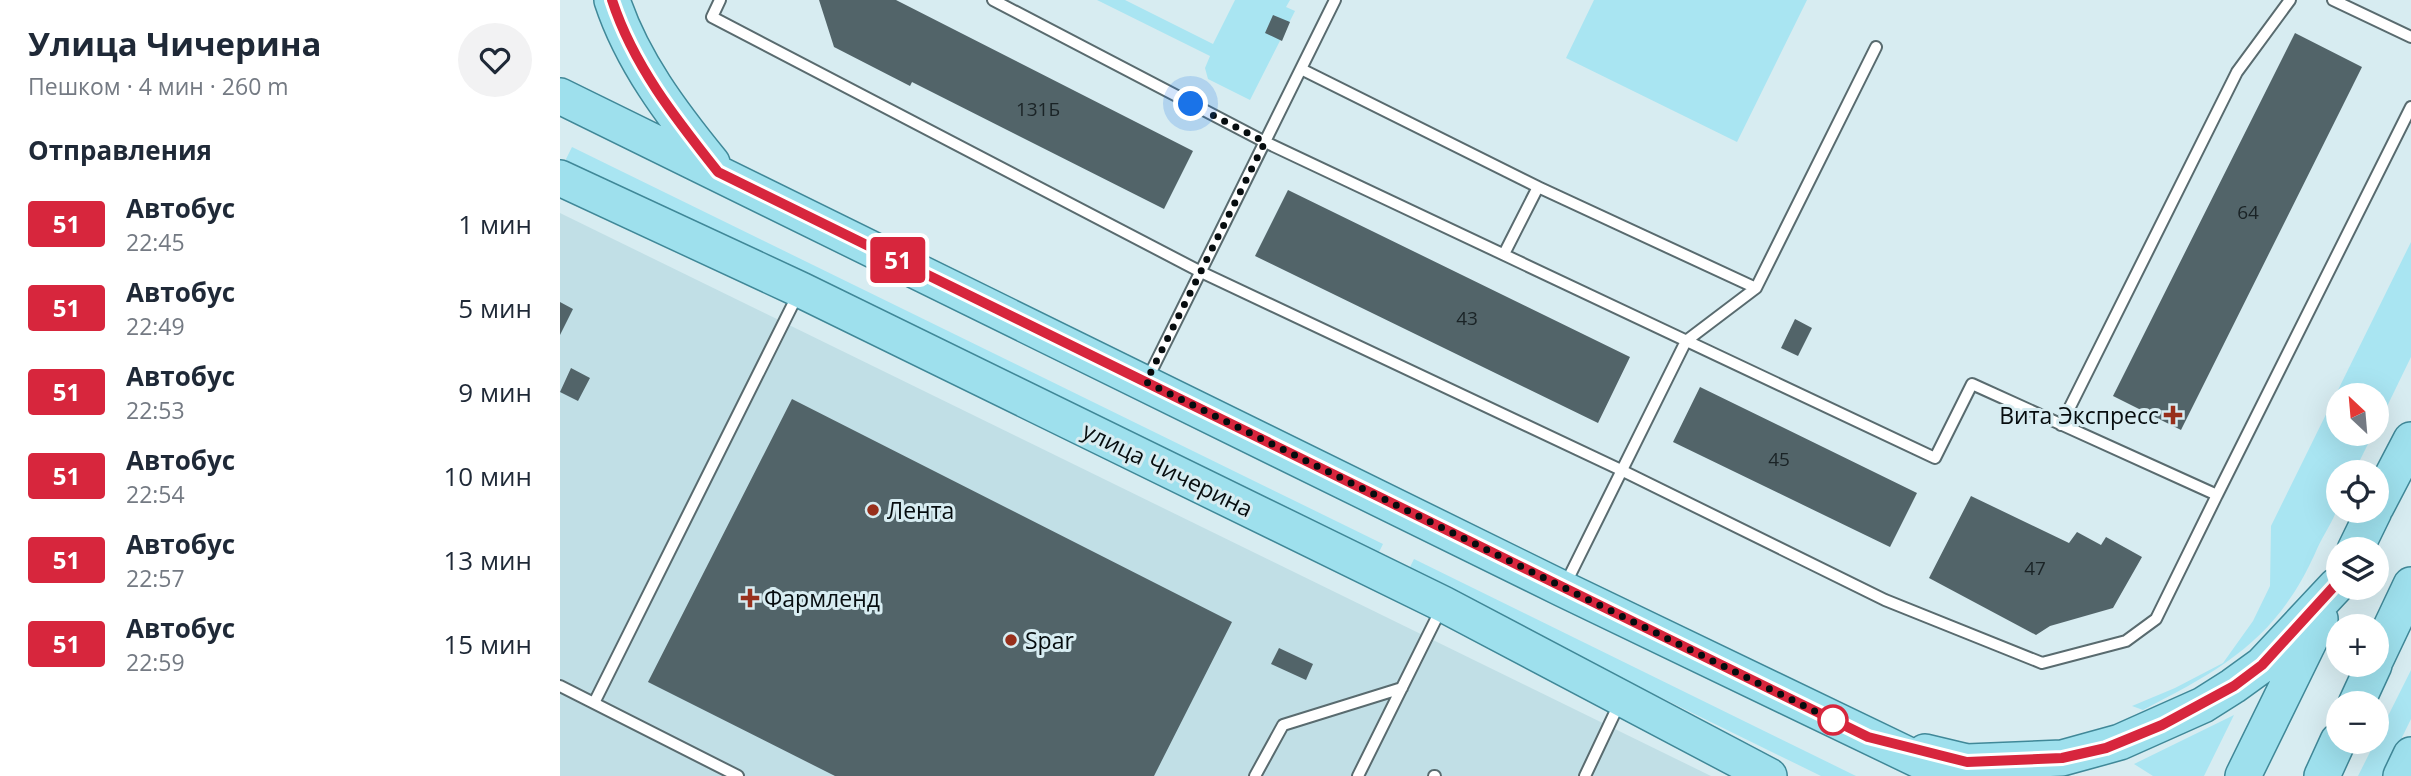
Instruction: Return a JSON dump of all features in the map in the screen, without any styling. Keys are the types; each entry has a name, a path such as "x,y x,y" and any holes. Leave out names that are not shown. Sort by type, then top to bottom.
{"main road":[{"path":"612,0 621,25 669,111 718,172"},
{"path":"560,96 1563,589 1952,776"},
{"name":"улица Чичерина","path":"560,178 801,290 1443,604 1769,776"},
{"path":"2389,482 2411,440"},
{"path":"2389,632 2411,585"},
{"path":"1868,737 1967,762 2062,758 2106,748 2172,720 2234,686 2262,665 2326,596"},
{"path":"2244,776 2329,600"},
{"path":"2322,776 2332,754"},
{"path":"2400,776 2411,755"}],"lane":[{"path":"720,0 712,17 1201,272 1621,470 1885,600 2042,663 2126,641 2156,618 2411,107"},
{"path":"993,0 1265,142 1935,458 1972,384 2217,495"},
{"path":"1146,382 1335,0"},
{"path":"2061,425 2237,72 2290,0"},
{"path":"2333,0 2411,37"},
{"path":"1563,589 1686,341 1756,288 1875,47"},
{"path":"1301,69 1538,187 1756,288"},
{"path":"1504,254 1538,187"},
{"path":"594,703 801,290"},
{"path":"1358,776 1443,604"},
{"path":"560,686 738,776"},
{"path":"1255,776 1283,725 1402,688"},
{"path":"1585,776 1622,698"}],"shaded area":[{"path":"1097,0 1125,0 1213,44 1235,0 1290,0 1286,7 1295,11 1250,100 1208,79 1205,68 1210,56"},
{"path":"1594,0 1807,0 1737,142 1566,58"},
{"path":"572,147 1383,544 1376,558 565,161"},
{"path":"560,213 1711,776 560,776"},
{"path":"2411,242 2411,357 2389,402 2389,383 2341,383"},
{"path":"2326,414 2326,446 2367,446 2360,460 2326,460 2326,523 2331,523 2302,580 2267,628 2224,664 2200,679 2143,710 2132,706 2223,663 2253,621 2270,586 2271,526"},
{"path":"1414,559 1856,776 1821,776 1407,573"},
{"path":"2411,670 2411,719 2383,776 2358,776 2369,754 2389,754 2389,714"},
{"path":"2234,715 2204,776 2153,776 2134,764"}],"building":[{"path":"819,0 896,0 1193,151 1164,209 912,82 910,86 834,47"},
{"path":"1273,15 1290,22 1282,41 1265,33"},
{"path":"2295,33 2362,67 2181,430 2113,396"},
{"path":"1288,190 1630,357 1598,423 1255,256"},
{"path":"560,302 573,309 560,335"},
{"path":"1795,319 1812,328 1798,356 1781,348"},
{"path":"571,368 590,378 578,401 560,392"},
{"path":"1700,387 1917,493 1890,547 1673,442"},
{"name":"Лента","path":"792,399 1232,622 1154,776 835,776 648,682"},
{"path":"1971,496 2069,543 2077,532 2101,545 2106,537 2142,557 2113,608 2050,626 2036,635 1929,578"},
{"path":"1279,648 1313,664 1306,680 1271,664"}],"bus line":[{"name":"51","path":"612,0 621,25 669,111 718,172 1868,737 1967,762 2062,758 2106,748 2162,725 2234,686 2262,665 2326,597"}],"place":[{"name":"Вита Экспресс","path":"2173,415"},
{"name":"Лента","path":"873,510"},
{"name":"Фармленд","path":"750,598"},
{"name":"Spar","path":"1011,640"}],"route":[{"path":"1191,104 1265,142 1146,382 1833,720"}]}
